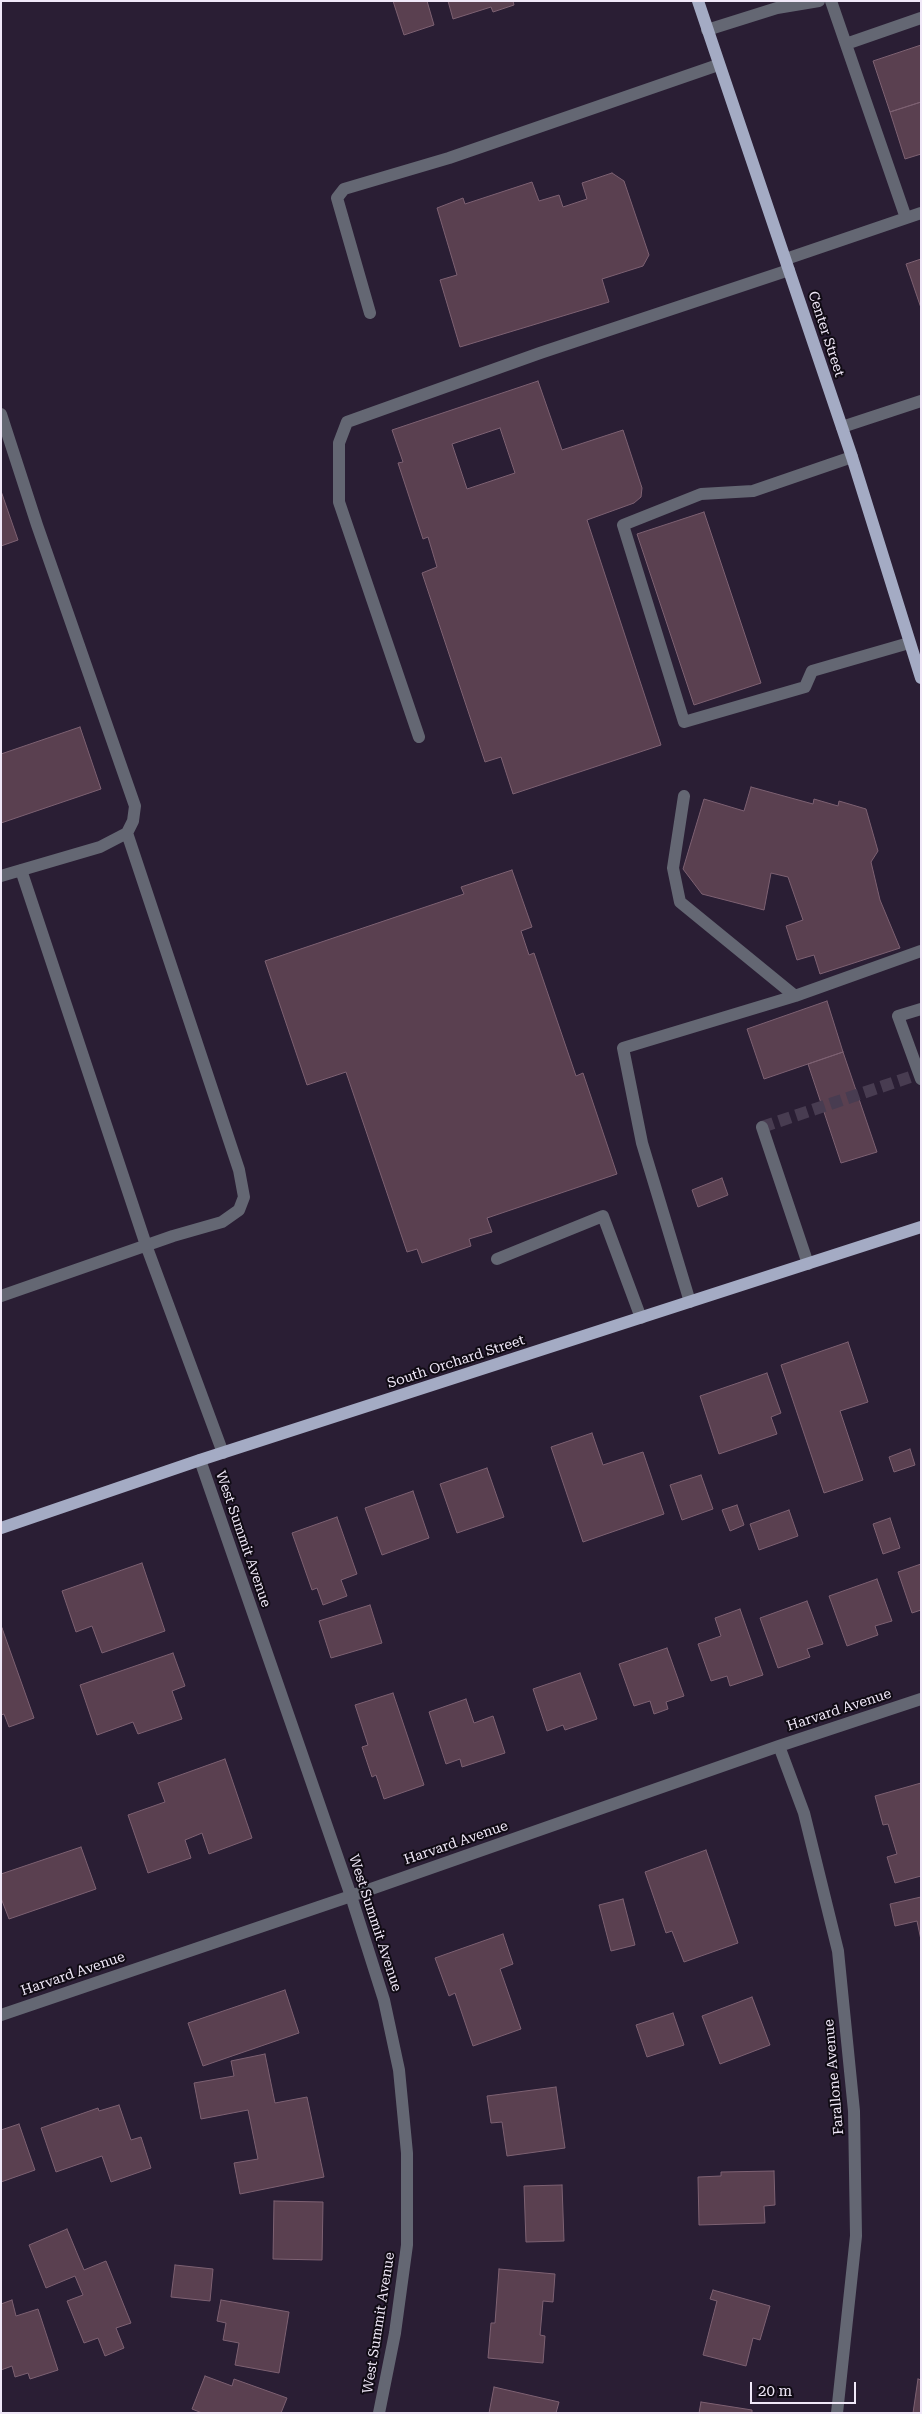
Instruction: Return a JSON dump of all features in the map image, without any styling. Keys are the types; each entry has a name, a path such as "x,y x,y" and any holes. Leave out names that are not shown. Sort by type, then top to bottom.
{"main road":[{"name":"Center Street","path":"698,1 718,65 852,457 921,678"},
{"name":"South Orchard Street","path":"1,1528 200,1460 921,1226"}],"street":[{"path":"708,30 777,8 819,1"},
{"path":"831,1 906,218"},
{"path":"846,44 921,18"},
{"path":"370,313 337,198 344,189 449,158 718,65"},
{"path":"419,737 339,502 338,443 347,422 787,264 921,213"},
{"path":"842,427 921,401"},
{"path":"1,414 37,525 135,806 133,820 127,833 100,847 1,876"},
{"path":"852,457 753,491 701,494 623,525 684,722 805,687 812,671 909,643"},
{"path":"684,796 673,868 680,902 795,996"},
{"path":"1,1296 229,1219 239,1210 244,1197 236,1161 127,833"},
{"path":"21,870 146,1246 223,1453"},
{"path":"690,1302 642,1144 623,1048 795,996 921,951"},
{"path":"921,1009 898,1016 921,1080"},
{"path":"762,1127 808,1264"},
{"path":"498,1259 603,1216 641,1318"},
{"name":"West Summit Avenue","path":"200,1460 351,1896 384,2000 399,2070 407,2153 407,2245 396,2333 379,2413"},
{"name":"Harvard Avenue","path":"1,2015 351,1896 779,1746 921,1699"},
{"name":"Farallone Avenue","path":"779,1746 804,1813 838,1951 854,2111 856,2236 837,2413"}],"building":[{"path":"393,1 427,1 434,25 404,35"},
{"path":"448,1 513,1 514,5 493,12 491,7 453,19"},
{"path":"921,45 921,102 890,112 873,61"},
{"path":"921,102 921,154 905,159 890,112"},
{"path":"612,173 624,181 649,255 643,266 602,279 609,302 460,347 440,280 457,275 437,208 463,198 465,204 532,182 539,201 559,195 563,207 587,199 582,183"},
{"path":"921,259 921,308 906,264"},
{"path":"538,381 562,450 623,430 642,488 641,497 634,503 587,520 661,745 513,794 501,757 485,762 422,573 437,567 428,537 423,539 398,463 403,462 392,430","holes":["500,428 515,473 467,489 452,444"]},
{"path":"1,491 18,540 1,546"},
{"path":"704,512 761,683 694,705 637,534"},
{"path":"80,727 101,789 1,823 1,754"},
{"path":"751,787 813,804 814,799 838,806 839,801 866,809 878,851 871,862 880,900 900,948 820,974 814,955 797,960 786,926 803,920 788,877 771,873 764,910 702,894 683,869 704,799 744,811"},
{"path":"512,870 532,927 521,931 529,955 534,953 576,1076 583,1073 617,1174 487,1218 492,1232 469,1239 471,1246 422,1263 417,1249 407,1252 346,1072 307,1085 265,961 464,894 461,887"},
{"path":"827,1001 843,1052 764,1079 747,1029"},
{"path":"843,1052 877,1152 841,1163 808,1064"},
{"path":"722,1178 728,1195 698,1207 692,1190"},
{"path":"848,1342 868,1402 840,1411 863,1480 824,1493 781,1365"},
{"path":"767,1373 781,1413 771,1417 777,1434 719,1454 700,1396"},
{"path":"592,1433 603,1465 643,1452 664,1514 583,1542 551,1447"},
{"path":"910,1449 915,1465 894,1472 889,1457"},
{"path":"487,1468 504,1517 457,1533 440,1484"},
{"path":"701,1475 713,1509 682,1520 670,1485"},
{"path":"413,1491 429,1538 382,1555 365,1508"},
{"path":"737,1505 744,1525 730,1531 722,1510"},
{"path":"789,1510 798,1536 759,1550 750,1524"},
{"path":"337,1517 357,1574 341,1580 347,1596 323,1605 317,1588 312,1590 292,1533"},
{"path":"890,1518 900,1548 883,1554 873,1524"},
{"path":"142,1563 165,1631 102,1653 92,1626 76,1632 62,1591"},
{"path":"921,1564 921,1610 912,1613 898,1572"},
{"path":"877,1579 892,1621 875,1626 878,1635 847,1646 829,1596"},
{"path":"807,1601 823,1644 807,1649 810,1657 778,1668 760,1618"},
{"path":"370,1605 382,1643 331,1658 319,1621"},
{"path":"740,1609 763,1675 730,1686 727,1676 711,1681 698,1644 721,1636 715,1618"},
{"path":"2,1628 34,1718 9,1727 4,1714 1,1715"},
{"path":"667,1648 684,1696 666,1702 668,1709 654,1714 650,1701 634,1706 619,1664"},
{"path":"173,1653 185,1686 172,1691 182,1719 138,1734 133,1722 97,1735 80,1685"},
{"path":"580,1673 597,1719 565,1730 563,1725 547,1731 533,1689"},
{"path":"393,1693 424,1785 384,1799 376,1775 372,1777 362,1747 368,1745 355,1705"},
{"path":"466,1699 474,1723 493,1716 505,1753 462,1767 460,1759 446,1764 429,1712"},
{"path":"225,1759 252,1838 209,1854 202,1833 185,1840 191,1858 148,1873 128,1815 165,1802 158,1783"},
{"path":"921,1783 921,1876 895,1883 887,1857 897,1854 888,1824 883,1825 875,1796"},
{"path":"81,1847 96,1889 9,1919 1,1898 1,1874"},
{"path":"706,1850 738,1943 684,1962 672,1931 666,1933 645,1872"},
{"path":"921,1897 921,1940 917,1921 895,1926 890,1904"},
{"path":"623,1899 635,1945 611,1951 599,1905"},
{"path":"503,1934 513,1964 500,1969 521,2029 473,2046 455,1993 449,1996 435,1958"},
{"path":"285,1990 299,2033 203,2066 188,2023"},
{"path":"752,1997 770,2045 720,2064 702,2016"},
{"path":"673,2013 684,2045 647,2057 636,2025"},
{"path":"265,2054 275,2103 307,2097 324,2177 240,2194 234,2163 258,2159 248,2110 201,2119 194,2083 234,2076 231,2061"},
{"path":"556,2087 565,2148 507,2156 502,2122 491,2123 487,2096"},
{"path":"119,2105 131,2140 141,2137 151,2168 111,2182 102,2156 56,2172 41,2128 98,2108 99,2111"},
{"path":"19,2124 35,2170 1,2182 1,2130"},
{"path":"774,2171 775,2205 764,2206 765,2223 699,2225 698,2177 721,2176 721,2172"},
{"path":"562,2185 564,2241 526,2242 524,2186"},
{"path":"274,2201 323,2202 322,2260 273,2259"},
{"path":"67,2229 84,2270 106,2261 131,2323 116,2328 124,2348 105,2356 98,2338 84,2343 67,2301 83,2295 75,2276 46,2288 29,2245"},
{"path":"175,2265 213,2269 210,2301 171,2297"},
{"path":"499,2269 555,2274 553,2302 543,2301 540,2335 545,2336 543,2363 488,2358 491,2323 495,2323"},
{"path":"713,2290 770,2306 760,2340 753,2338 746,2366 703,2355 717,2301 710,2299"},
{"path":"12,2300 16,2316 38,2309 58,2370 30,2379 28,2373 15,2377 12,2366 1,2370 1,2304"},
{"path":"221,2300 289,2312 279,2373 235,2365 239,2343 223,2340 226,2323 217,2321"},
{"path":"205,2376 232,2386 234,2379 287,2398 281,2413 202,2413 192,2409"},
{"path":"918,2379 921,2380 921,2413 913,2413"},
{"path":"494,2387 559,2402 556,2413 489,2413"},
{"path":"701,2402 752,2410 752,2413 699,2413"}],"tunnel":[{"path":"762,1127 919,1074"}]}
